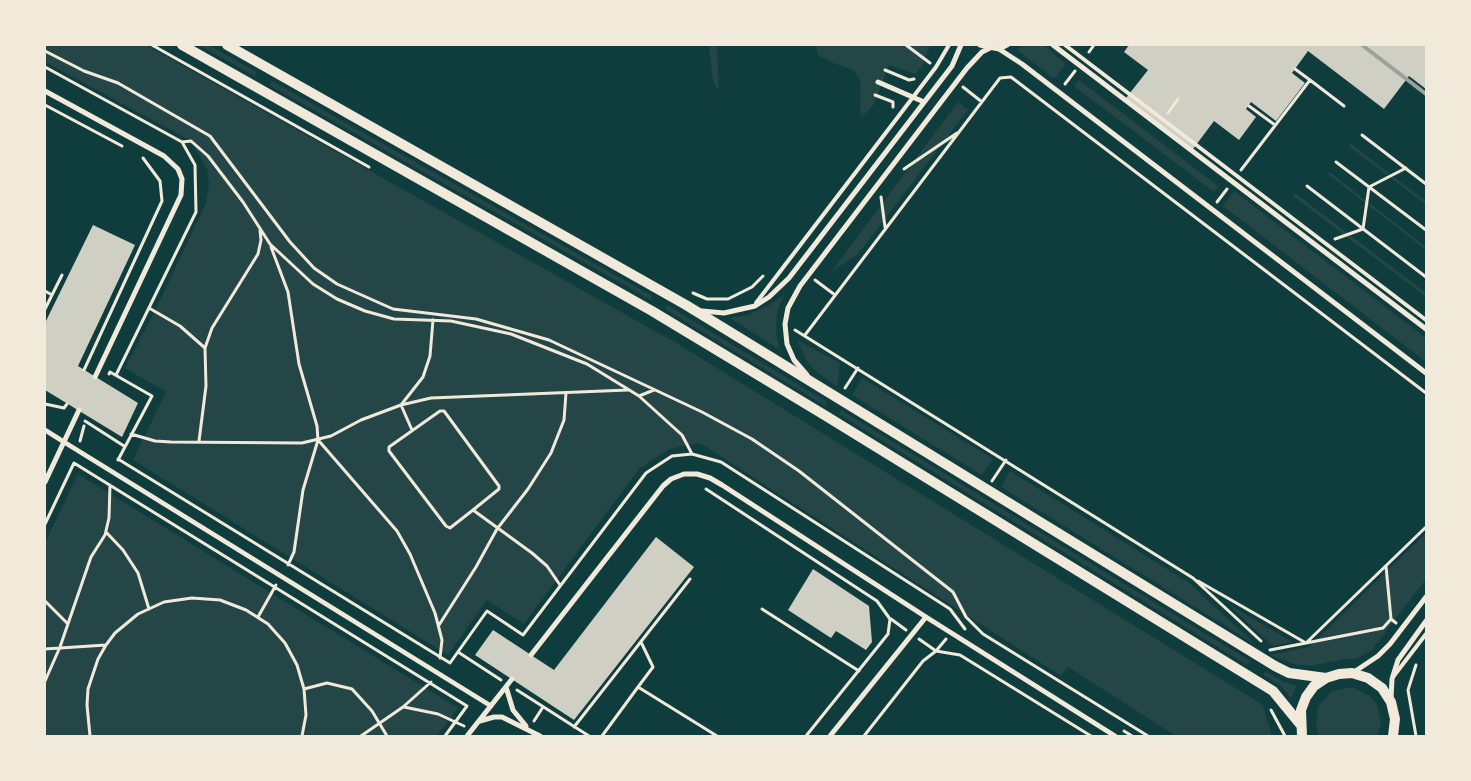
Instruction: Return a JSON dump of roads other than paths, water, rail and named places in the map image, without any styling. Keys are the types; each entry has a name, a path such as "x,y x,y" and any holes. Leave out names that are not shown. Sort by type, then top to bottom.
{"main road":[{"path":"182,45 685,331 1273,691 1300,724"},
{"path":"227,45 686,305 1262,658 1289,673 1326,678"},
{"path":"1302,736 1300,724 1301,710 1306,697 1314,686 1326,678 1339,674 1352,674 1368,678 1382,688 1391,702 1396,733"}],"street":[{"path":"686,305 707,313 724,313 755,306 769,297 789,278 955,62 961,45"},
{"path":"980,45 999,49 1059,92 1426,373"},
{"path":"999,49 1007,45"},
{"path":"1053,45 1426,329"},
{"path":"820,387 794,360 787,344 785,324 788,308 800,286 966,68 982,52 990,48"},
{"path":"878,82 924,102"},
{"path":"45,91 164,156 178,168 182,179 182,195 95,377"},
{"path":"45,482 78,413"},
{"path":"45,430 491,706"},
{"path":"531,655 663,486 671,479 684,474 697,474 710,478 1115,736"},
{"path":"1352,674 1378,656 1403,628 1426,597"},
{"path":"830,736 926,617"},
{"path":"1391,702 1392,679 1398,660 1426,620"},
{"path":"467,736 512,679"},
{"path":"507,686 513,710 528,729"},
{"path":"478,723 486,718 502,717 540,736"}],"lane":[{"path":"755,306 951,45"},
{"path":"1065,45 1426,320"},
{"path":"1392,679 1426,634"}],"railway":[{"path":"1362,45 1426,94"}]}
